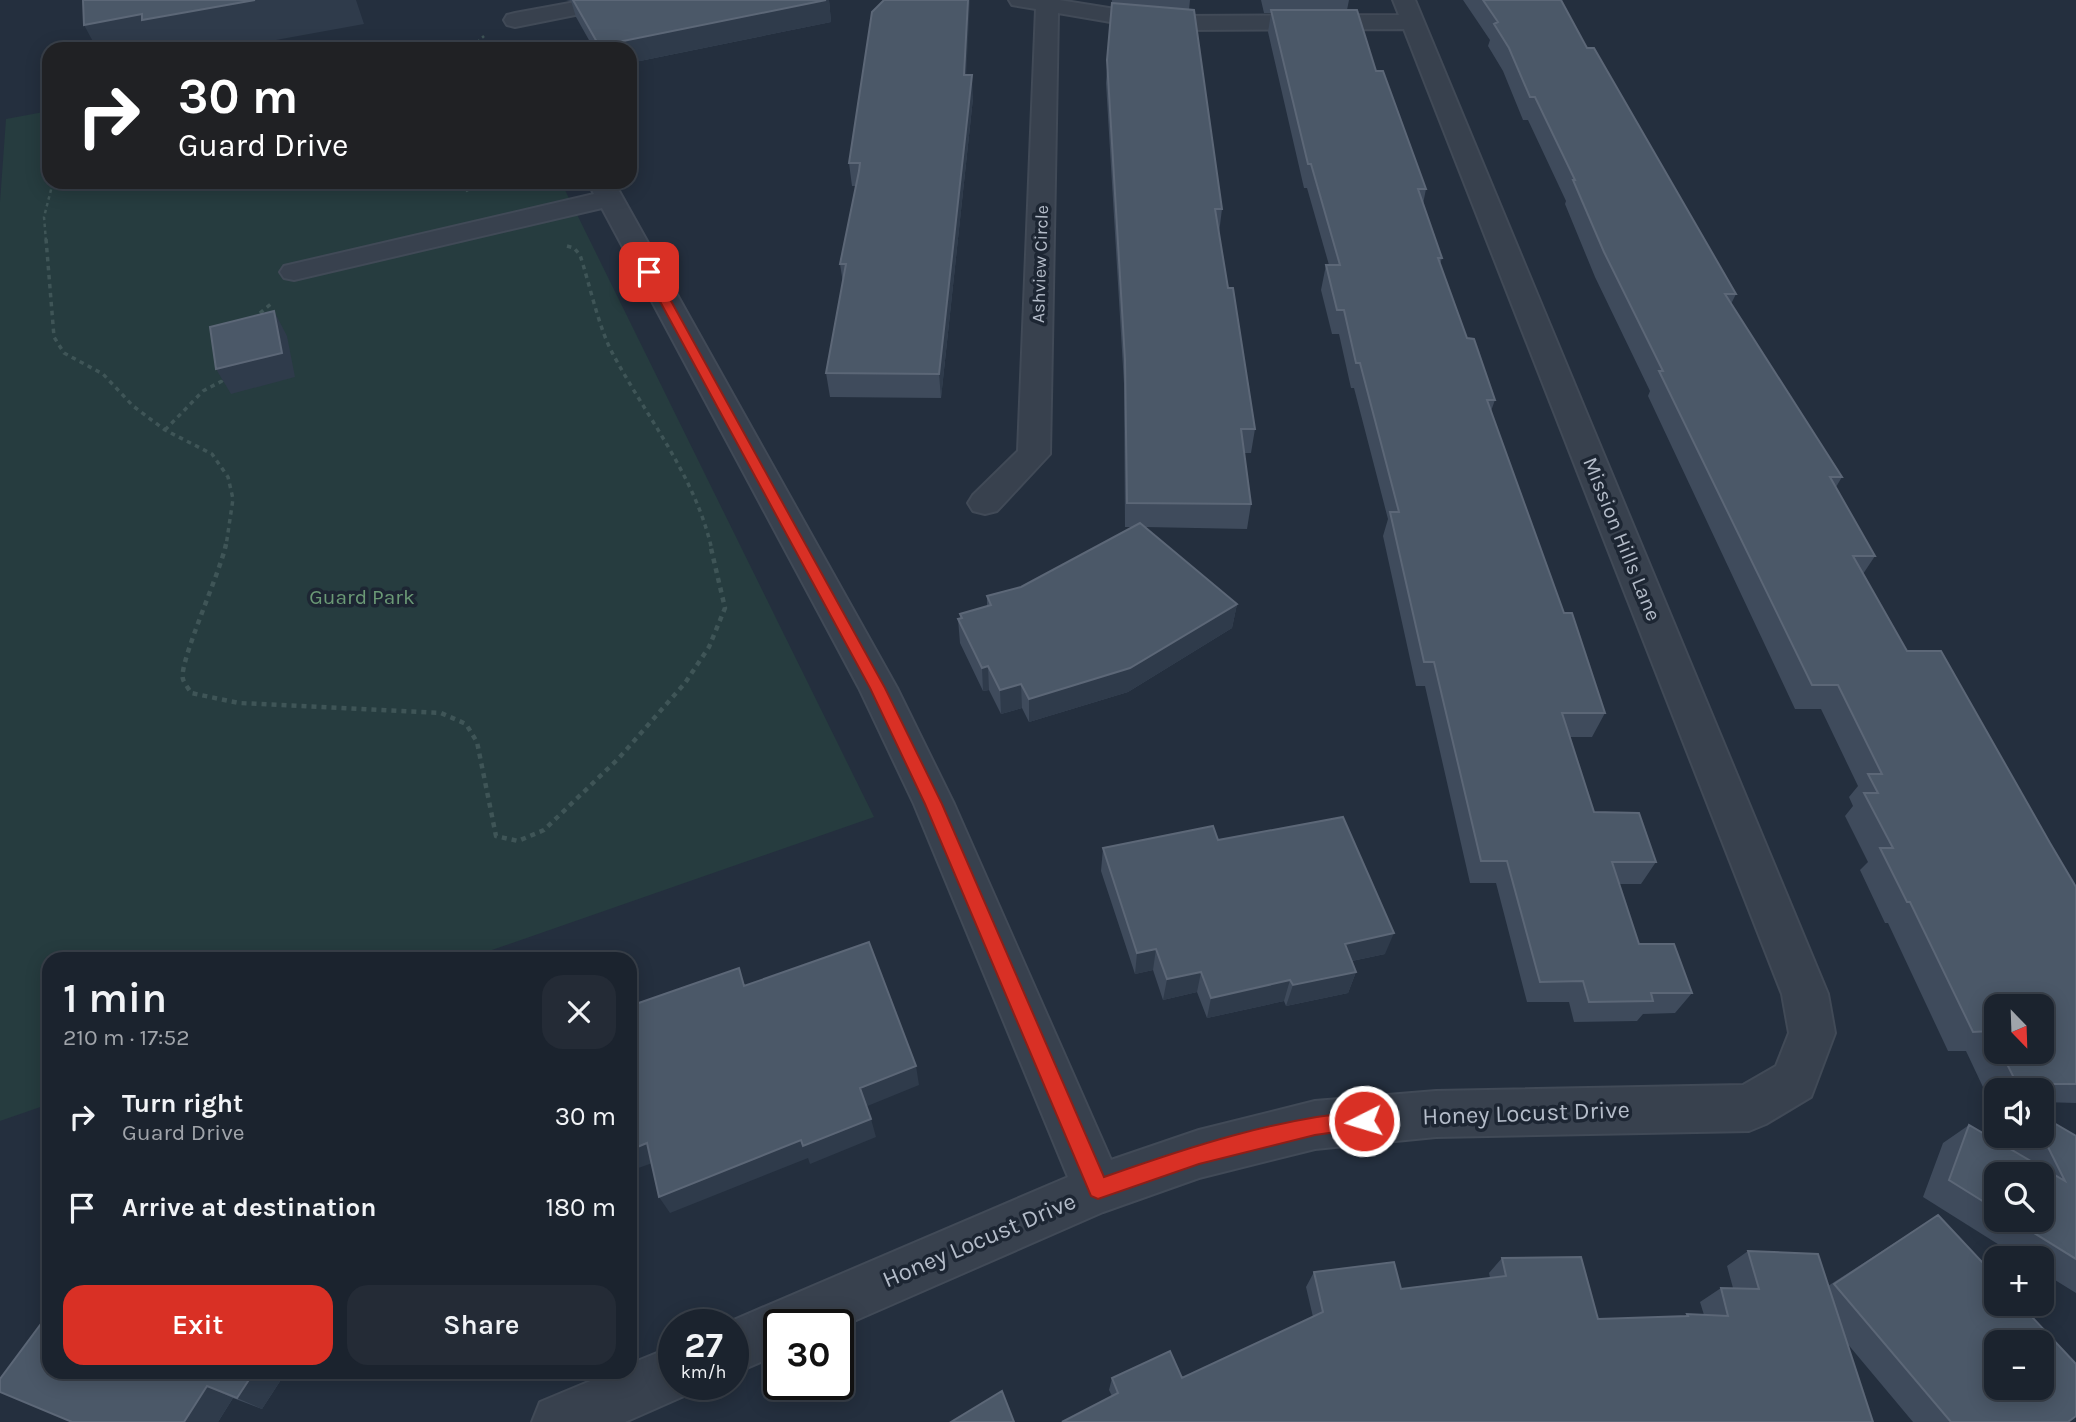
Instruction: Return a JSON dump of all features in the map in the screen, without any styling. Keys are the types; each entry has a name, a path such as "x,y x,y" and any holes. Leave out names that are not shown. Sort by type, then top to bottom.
{"street":[{"path":"504,0 520,30 620,0"},
{"path":"1020,0 1134,19 1181,23 1409,11"},
{"name":"Ashview Circle","path":"985,503 1034,454 1047,5"},
{"name":"Mission Hills Lane","path":"1409,11 1805,994 1812,1032 1794,1081"},
{"path":"295,272 605,190 878,688 934,804 1098,1189"},
{"name":"Honey Locust Drive","path":"822,1309 1098,1189 1199,1154 1315,1125 1436,1114 1749,1108 1794,1081"},
{"path":"560,1422 658,1380"}],"path":[{"path":"477,42 486,33"},
{"path":"51,189 44,217 54,337 64,353 103,374 133,406 164,430 212,454 228,477 233,499 225,549 213,589 184,661 183,678 191,694 239,703 441,713 466,724 477,742 496,836 518,841 544,830 619,758 685,683 709,647 725,608 708,534 687,481 636,389 612,354 580,255 574,248 559,244"},
{"path":"467,189 470,198"},
{"path":"253,330 252,320 258,313 280,300"},
{"path":"164,430 181,419 197,393 222,381 220,370"}],"green space":[{"name":"Guard Park","path":"42,112 42,189 564,189 874,817 486,952 42,952 42,1106 0,1121 0,202 6,119"}],"building":[{"path":"83,0 255,0 142,20 142,14 84,25"},
{"path":"573,0 826,0 618,42 597,42"},
{"path":"884,0 968,0 964,75 972,75 939,374 826,373 846,264 840,264 859,171 860,163 849,163 872,12"},
{"path":"1483,0 1561,0 1587,48 1594,48 1736,294 1725,294 1842,477 1830,477 1875,556 1853,556 1907,651 1941,651 2076,887 2076,1084 2054,1084 2054,1078 2014,1078 2007,1064 2054,1064 2054,994 1984,994 1984,1031 1973,1032 1910,902 1907,902 1880,848 1893,848 1864,793 1878,793 1868,774 1882,774 1838,685 1812,685 1659,371 1663,371 1604,252 1575,180 1535,97 1530,97 1509,48 1494,24 1498,22"},
{"path":"1112,3 1194,10 1222,209 1215,209 1228,288 1233,288 1255,429 1241,429 1251,504 1127,503 1125,360 1107,60"},
{"path":"1271,10 1357,10 1376,71 1383,71 1426,189 1418,189 1442,258 1438,258 1467,338 1474,339 1495,400 1487,400 1564,613 1572,613 1605,713 1562,713 1594,812 1639,813 1656,862 1612,862 1639,944 1674,944 1692,993 1651,993 1653,1001 1589,1002 1583,981 1540,982 1507,861 1481,861 1434,662 1424,662 1390,512 1399,512 1360,363 1356,363 1344,310 1337,310 1326,265 1340,265 1311,164 1308,164"},
{"path":"274,311 282,353 216,369 210,327"},
{"path":"1140,523 1237,604 1130,668 1029,699 1021,684 1000,690 988,666 982,668 958,619 962,618 960,614 991,605 987,596 1021,587"},
{"path":"1343,817 1394,933 1345,944 1356,972 1293,985 1290,980 1211,998 1201,972 1167,979 1156,949 1137,953 1103,848 1213,826 1218,840"},
{"path":"869,942 916,1066 860,1088 871,1119 803,1146 801,1140 659,1197 647,1143 637,1147 637,1004 739,968 744,986"},
{"path":"2054,1123 2076,1136 2076,1259 2032,1232 2054,1232 2054,1175 2065,1181 2048,1148 2054,1148"},
{"path":"1969,1125 1984,1134 1984,1148 2008,1148 2032,1162 1984,1162 1984,1202 1949,1180"},
{"path":"1938,1215 1984,1264 1984,1316 2031,1316 2044,1330 1984,1330 1984,1400 2054,1400 2054,1340 2076,1364 2076,1416 2068,1422 1951,1422 1834,1284"},
{"path":"1748,1251 1818,1254 1873,1422 1062,1422 1118,1393 1112,1378 1170,1351 1182,1378 1323,1312 1314,1272 1394,1262 1401,1289 1506,1276 1502,1258 1581,1257 1598,1319 1688,1316 1687,1314 1728,1316 1721,1288 1759,1289"},
{"path":"42,1322 42,1379 249,1379 237,1398 207,1386 184,1422 72,1422 0,1392 0,1379"},
{"path":"1002,1391 1014,1422 951,1422"}],"route":[{"path":"649,272 878,688 934,804 1098,1189 1199,1154 1315,1125 1364,1121"}]}
